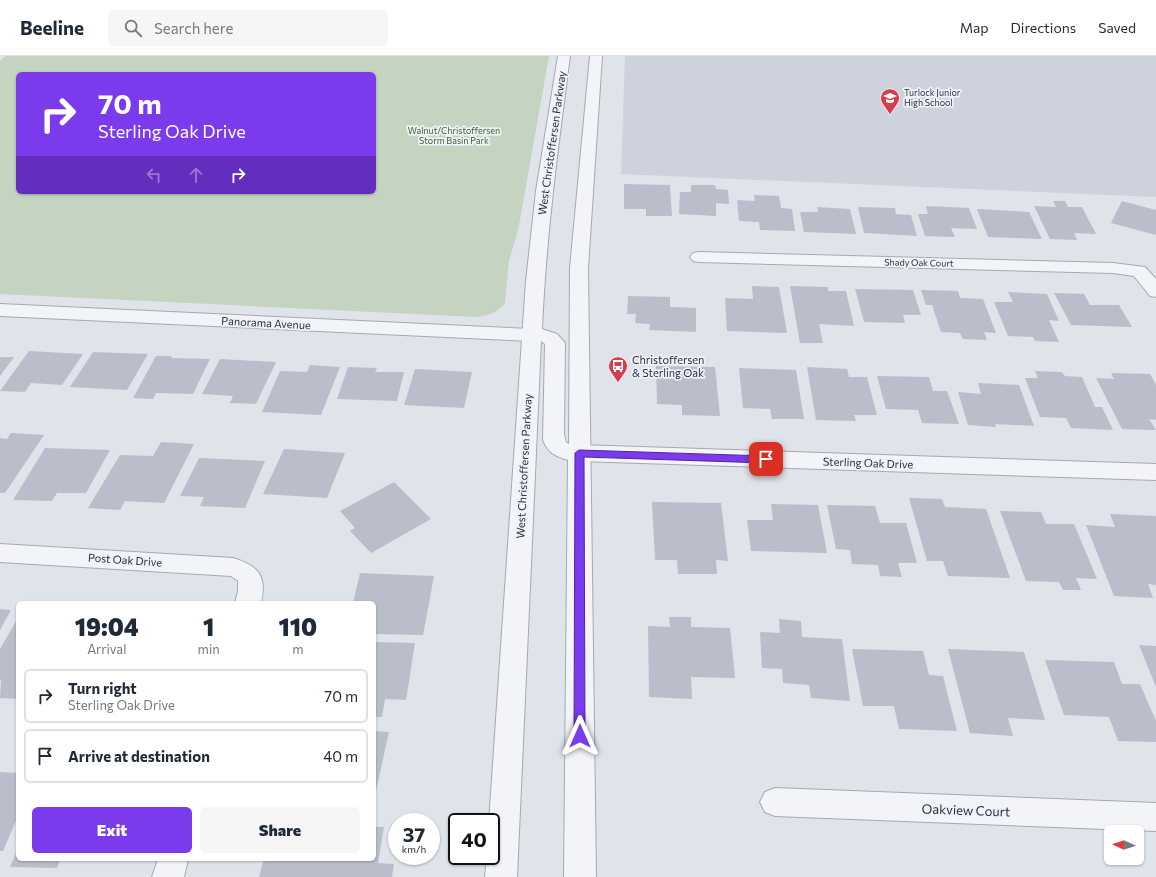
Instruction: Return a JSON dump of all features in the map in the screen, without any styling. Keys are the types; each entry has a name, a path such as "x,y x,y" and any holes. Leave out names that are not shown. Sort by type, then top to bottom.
{"street":[{"name":"West Christoffersen Parkway","path":"501,877 531,334 544,191 564,56"},
{"path":"580,877 579,268 596,56"},
{"name":"Shady Oak Court","path":"699,257 1113,268 1139,271 1156,292"},
{"name":"Panorama Avenue","path":"0,310 548,336 555,342 554,441 556,447 562,450 579,453"},
{"name":"Sterling Oak Drive","path":"579,453 1156,472"},
{"name":"Post Oak Drive","path":"0,553 233,567 242,570 248,575 252,587 248,601"},
{"name":"Oakview Court","path":"776,802 1156,818"},
{"path":"168,877 172,861"}],"shaded area":[{"name":"Turlock Junior High School","path":"625,56 1156,56 1156,197 621,174"}],"green space":[{"name":"Walnut/Christoffersen Storm Basin Park","path":"5,56 549,56 518,231 509,260 505,303 492,313 476,317 0,294 0,61"}],"building":[{"path":"624,184 670,185 672,216 646,216 646,209 624,209"},
{"path":"691,185 715,185 716,189 728,190 729,204 716,203 716,216 679,214 680,192 691,192"},
{"path":"754,195 779,196 781,208 792,209 795,231 760,230 759,222 739,221 737,200 755,201"},
{"path":"1053,201 1065,201 1068,207 1082,207 1096,234 1074,233 1077,240 1050,239 1034,206 1056,207"},
{"path":"1122,201 1156,210 1156,235 1111,223"},
{"path":"926,206 969,208 977,229 951,228 955,237 925,236 918,214 928,214"},
{"path":"817,207 850,209 856,234 804,232 800,212 818,212"},
{"path":"858,207 895,208 896,214 911,215 917,236 864,233"},
{"path":"977,209 1029,212 1042,239 988,237"},
{"path":"752,286 779,287 787,333 727,331 725,298 753,299"},
{"path":"790,286 828,287 828,291 846,291 854,326 819,324 823,343 800,343"},
{"path":"855,289 913,290 921,315 903,315 905,323 864,322"},
{"path":"921,290 958,291 960,298 983,299 996,333 984,332 987,340 963,339 960,333 941,332 932,305 926,305"},
{"path":"1008,292 1047,294 1059,321 1049,320 1059,342 1035,341 1033,337 1008,336 994,302 1013,302"},
{"path":"1054,293 1084,294 1090,305 1119,305 1132,327 1071,325"},
{"path":"628,296 670,297 670,307 696,308 696,332 649,330 650,324 635,323 636,314 627,314"},
{"path":"29,351 83,354 62,385 31,383 25,392 0,391"},
{"path":"93,352 148,354 127,390 70,387"},
{"path":"156,356 210,359 193,394 156,393 153,399 133,398"},
{"path":"0,357 14,357 0,376"},
{"path":"220,359 276,362 256,404 230,403 233,396 202,394"},
{"path":"310,365 340,367 321,415 262,412 280,371 307,372"},
{"path":"656,366 715,367 720,416 682,415 682,405 657,404"},
{"path":"348,367 377,368 375,372 404,372 397,401 337,399"},
{"path":"807,367 847,369 849,377 867,377 877,415 854,415 856,421 816,420"},
{"path":"739,368 796,370 804,419 772,419 770,409 743,408"},
{"path":"415,369 472,372 464,408 404,405"},
{"path":"1035,371 1062,372 1065,376 1082,377 1095,407 1102,407 1113,430 1071,428 1066,418 1040,417 1025,378 1038,378"},
{"path":"1111,373 1150,374 1156,385 1156,420 1149,419 1156,430 1122,429 1096,378 1114,379"},
{"path":"877,376 929,377 933,391 947,391 959,424 922,423 918,410 886,409"},
{"path":"978,383 1019,385 1034,426 995,424 996,427 968,425 958,392 981,394"},
{"path":"11,433 44,435 5,493 0,493 0,438 7,439"},
{"path":"161,442 194,444 164,503 125,501 120,510 88,508 120,455 153,456"},
{"path":"45,448 110,450 86,493 57,493 52,501 13,500"},
{"path":"284,449 345,453 327,498 263,494"},
{"path":"199,458 265,461 245,508 200,506 204,497 180,496"},
{"path":"394,482 431,519 371,553 350,531 355,528 340,511"},
{"path":"909,498 942,499 945,507 986,509 1010,578 948,576 943,561 927,561"},
{"path":"652,502 721,503 728,561 716,560 717,574 678,574 677,560 655,560"},
{"path":"771,504 818,505 827,553 751,551 747,520 773,520"},
{"path":"827,505 875,506 880,523 906,523 917,563 898,563 902,577 880,576 878,565 852,564 850,550 836,549"},
{"path":"1000,511 1041,512 1046,524 1074,524 1097,579 1076,578 1081,590 1063,590 1059,582 1026,581"},
{"path":"1110,514 1156,516 1156,585 1148,584 1153,598 1114,596 1086,525 1115,527"},
{"path":"360,573 434,576 423,635 376,634 376,601 353,601"},
{"path":"0,609 11,610 0,630"},
{"path":"669,617 691,617 691,627 730,628 735,678 691,677 692,699 649,697 648,626 670,627"},
{"path":"779,619 801,621 802,637 842,639 850,701 811,698 809,685 783,683 782,669 762,668 760,632 780,633"},
{"path":"16,621 16,699 0,698 0,649"},
{"path":"376,642 415,643 406,700 385,699 382,717 376,717"},
{"path":"1139,645 1156,646 1156,687"},
{"path":"852,649 923,651 929,675 943,676 957,731 899,729 894,706 863,706"},
{"path":"948,649 1024,652 1045,720 1008,718 1013,736 970,733"},
{"path":"1045,660 1114,662 1122,684 1140,684 1156,721 1156,742 1118,741 1109,717 1064,715"},
{"path":"376,731 389,732 376,790"},
{"path":"0,772 16,773 16,821 3,851 0,851"},
{"path":"376,827 384,827 378,863 394,865 392,877 259,877 263,861 376,861"},
{"path":"16,854 16,861 59,861 57,868 10,867"}],"place":[{"name":"Turlock Junior High School","path":"890,115"},
{"name":"Christoffersen & Sterling Oak","path":"618,383"}],"route":[{"path":"580,736 579,453 766,459"}]}
